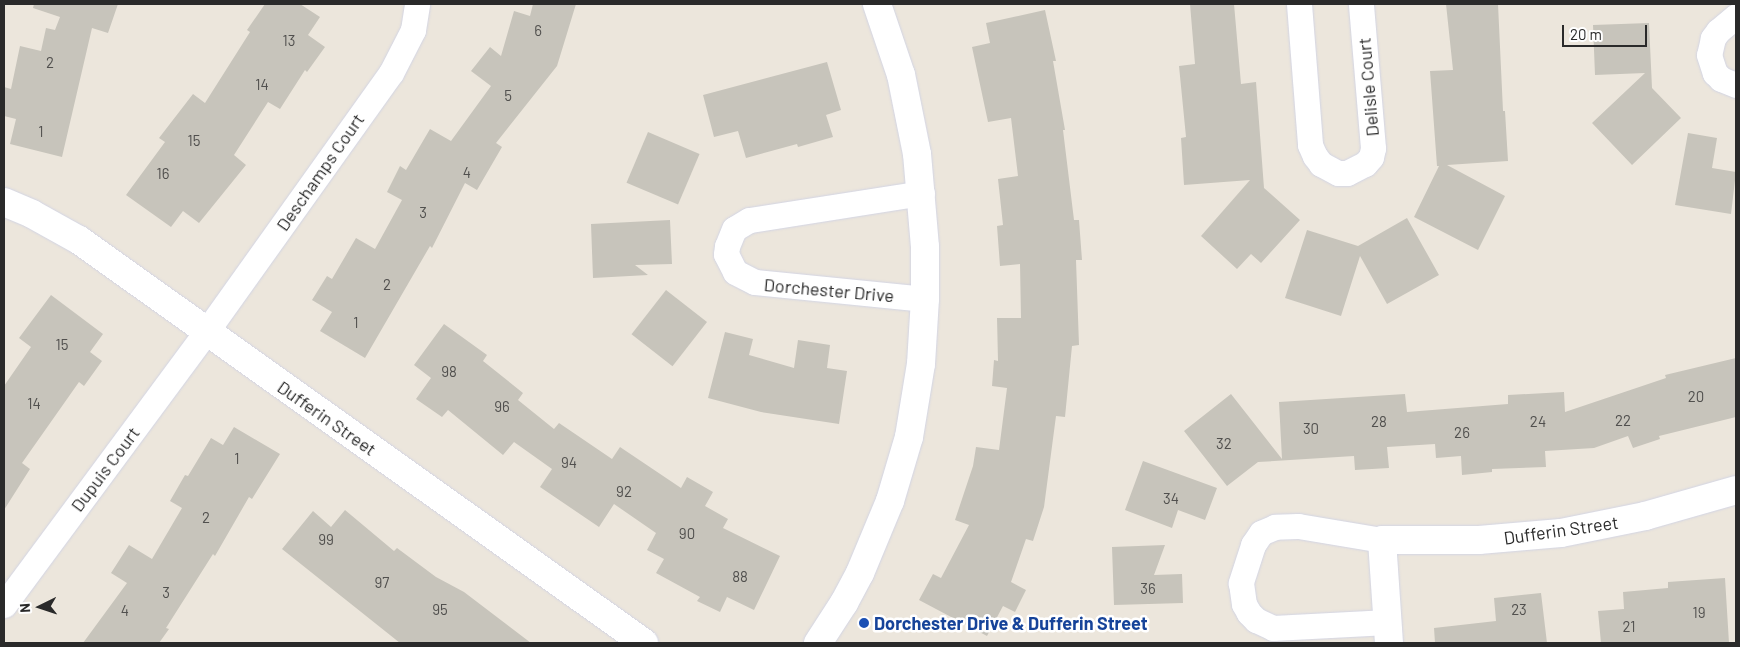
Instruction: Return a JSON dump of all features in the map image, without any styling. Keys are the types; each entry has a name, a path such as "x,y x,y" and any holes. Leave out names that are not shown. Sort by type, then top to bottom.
{"street":[{"name":"Deschamps Court","path":"206,332 391,73 413,30 417,4"},
{"path":"818,643 844,603 860,573 898,475 916,400 925,299 922,193 910,115 901,75 877,4"},
{"name":"Delisle Court","path":"1300,4 1310,145 1321,164 1338,173 1347,173 1365,164 1371,157 1373,148 1362,4"},
{"path":"1736,16 1718,31 1713,38 1709,55 1715,73 1721,79 1736,84"},
{"name":"Dorchester Drive","path":"922,193 749,220 734,229 730,236 726,254 735,272 755,282 925,299"},
{"name":"Dufferin Street","path":"4,202 32,214 79,240 644,643"},
{"name":"Dupuis Court","path":"4,605 206,332"},
{"name":"Dufferin Street","path":"1382,540 1388,632 1273,628 1256,620 1244,604 1241,583 1253,544 1262,534 1275,527 1298,526 1382,540 1480,540 1561,533 1645,516 1736,490"}],"building":[{"path":"34,4 118,4 108,33 92,28 62,157 10,144 16,119 4,116 4,87 11,89 20,46 41,51 46,28 55,30 60,17 33,8"},
{"path":"265,4 300,4 320,17 308,35 325,47 307,72 305,70 280,109 268,102 234,155 246,165 199,223 183,211 171,227 126,195 165,142 159,138 193,94 205,103 250,32 247,30"},
{"path":"533,4 576,4 557,66 496,143 502,147 477,190 465,183 432,248 430,246 365,358 320,331 332,312 312,300 327,276 332,279 356,238 375,249 402,200 387,192 400,166 406,170 430,129 451,141 491,86 471,71 490,47 501,56 514,11 530,16"},
{"path":"1190,4 1234,4 1241,84 1256,82 1264,188 1300,220 1261,263 1251,254 1237,269 1201,236 1250,180 1184,185 1181,138 1186,137 1179,66 1195,64"},
{"path":"1446,4 1498,4 1503,111 1505,111 1508,161 1447,165 1505,196 1478,250 1414,217 1439,166 1437,166 1430,71 1453,70"},
{"path":"1045,10 1056,61 1053,61 1065,130 1063,130 1074,220 1079,220 1082,260 1076,260 1079,345 1072,346 1065,417 1056,416 1044,507 1033,541 1026,539 1011,582 1026,590 1015,612 1003,606 987,636 919,600 933,574 941,578 969,525 955,520 973,466 976,447 999,450 1007,388 992,386 994,360 998,361 997,318 1021,318 1020,264 1000,266 997,226 1003,225 998,179 1018,176 1011,118 988,122 972,47 990,43 986,23"},
{"path":"1649,23 1652,88 1681,118 1632,165 1592,123 1645,73 1595,75 1593,25"},
{"path":"827,62 841,110 826,115 833,137 798,147 797,144 746,158 738,131 714,137 703,95"},
{"path":"648,132 700,154 678,205 627,183"},
{"path":"1688,133 1717,138 1712,168 1736,172 1731,214 1675,205"},
{"path":"1407,218 1439,275 1387,304 1360,256 1341,316 1285,298 1307,230 1358,246"},
{"path":"670,220 672,264 635,265 648,275 593,278 591,224"},
{"path":"666,290 707,322 672,366 632,334"},
{"path":"51,295 103,334 90,352 102,361 84,386 79,382 22,463 30,469 4,510 4,386 31,347 19,338"},
{"path":"444,324 487,355 483,361 523,393 518,400 554,429 559,423 612,459 620,447 681,488 687,477 713,492 705,506 728,519 723,528 780,556 754,610 727,597 720,612 697,601 700,597 656,573 664,559 647,550 656,533 614,504 599,527 540,487 552,469 514,442 503,455 448,410 442,417 416,399 431,378 414,365"},
{"path":"725,332 753,339 749,355 794,368 798,340 830,345 827,368 847,371 839,424 761,412 708,398"},
{"path":"1736,358 1736,417 1659,436 1660,439 1633,448 1628,436 1594,448 1545,451 1546,467 1492,469 1492,472 1462,475 1461,456 1436,458 1435,444 1387,447 1389,468 1355,470 1354,456 1258,462 1227,486 1184,431 1231,394 1282,459 1279,402 1405,394 1407,412 1508,404 1508,395 1564,392 1565,412 1666,378 1665,375"},
{"path":"234,427 280,454 252,499 249,497 215,556 213,554 166,628 169,629 159,643 83,643 127,583 111,573 129,545 152,559 182,508 170,501 185,475 188,476 211,438 223,445"},
{"path":"1143,461 1217,488 1205,520 1178,510 1172,528 1125,510"},
{"path":"345,510 394,551 397,548 436,577 464,592 531,643 400,643 282,549 313,511 331,527"},
{"path":"1165,545 1154,575 1182,574 1183,603 1114,605 1112,547"},
{"path":"1725,578 1729,643 1601,643 1598,611 1624,609 1623,592 1668,588 1668,582"},
{"path":"1541,593 1547,643 1435,643 1434,628 1496,621 1494,598"}],"place":[{"name":"Dorchester Drive & Dufferin Street","path":"864,623"}]}
